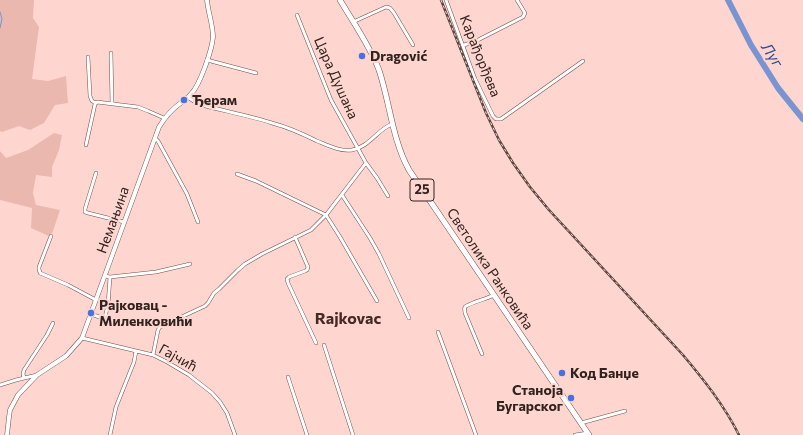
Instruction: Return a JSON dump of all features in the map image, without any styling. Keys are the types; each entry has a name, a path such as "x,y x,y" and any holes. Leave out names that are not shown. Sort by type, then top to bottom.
{"main road":[{"name":"Светолика Ранковића","path":"340,0 370,50 378,68 400,152 409,170 589,434"}],"street":[{"name":"Немањина","path":"7,435 9,417 13,403 18,395 37,375 66,356 82,338 155,138 164,118 174,108 188,98 197,87 207,60 213,37 207,0"},
{"name":"Карађорђева","path":"446,0 481,92 496,120 501,119 583,60"},
{"path":"464,45 476,41 523,17 525,13 517,0"},
{"path":"353,22 386,7 390,8 413,45"},
{"name":"Цара Душана","path":"297,15 331,100 366,163 375,174 388,196"},
{"path":"111,53 112,104"},
{"path":"88,57 90,96 92,101 96,103 98,102 142,108 164,118"},
{"path":"207,60 256,73"},
{"path":"188,98 198,104 273,123 338,149 350,151 371,140 392,124"},
{"path":"86,145 96,103"},
{"path":"155,138 187,194 198,222"},
{"path":"153,355 158,330 160,327 205,306 212,295 245,264 311,230 326,215 366,163"},
{"path":"96,172 84,209 85,212 124,222"},
{"path":"237,174 256,181 326,215 377,301"},
{"path":"342,195 379,254 409,318"},
{"path":"51,236 39,267 40,273 68,285 96,300"},
{"path":"296,237 308,267 307,270 289,277 288,283 316,343"},
{"path":"105,276 110,277 156,272 190,264"},
{"path":"91,314 102,318 106,317 110,277"},
{"path":"482,354 464,309 466,305 482,301 494,295"},
{"path":"24,378 24,370 53,323"},
{"path":"438,332 476,435"},
{"name":"Гајчић","path":"82,338 153,355 190,375 212,393 225,408 235,435"},
{"path":"324,345 353,435"},
{"path":"110,435 116,407 134,362 136,351"},
{"path":"0,385 37,375"},
{"path":"288,377 307,435"},
{"path":"582,423 625,411"},
{"path":"576,435 589,434"}],"shaded area":[{"path":"0,0 34,0 33,18 39,27 32,79 48,81 66,76 68,103 55,105 44,123 30,130 19,126 2,132 0,131"},
{"path":"54,133 62,135 59,150 52,167 52,177 36,175 33,193 36,205 60,210 51,237 31,228 32,208 0,200 0,151 6,158 28,150"}],"waterway":[{"name":"Луг","path":"728,0 751,45 778,88 803,119"},
{"path":"0,12 2,19 0,28"}],"railway":[{"path":"441,0 486,113 499,140 513,163 549,210 691,364 720,403 739,435"}],"place":[{"name":"Dragović","path":"362,56"},
{"name":"Ђерам","path":"184,100"},
{"name":"Рајковац - Миленковићи","path":"91,313"},
{"name":"Код Банџе","path":"562,373"},
{"name":"Станоја Бугарског","path":"571,398"}],"district":[{"name":"Rajkovac","path":"348,319"}]}
